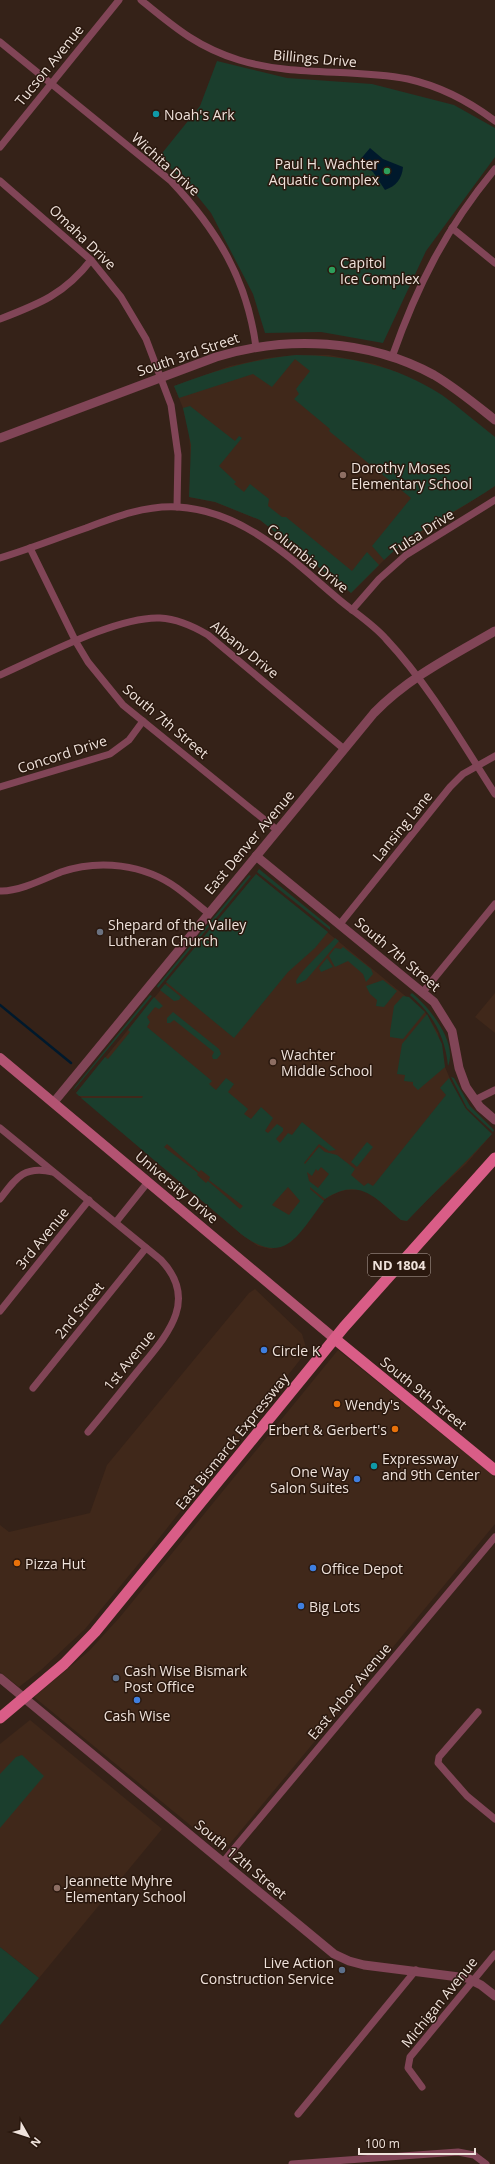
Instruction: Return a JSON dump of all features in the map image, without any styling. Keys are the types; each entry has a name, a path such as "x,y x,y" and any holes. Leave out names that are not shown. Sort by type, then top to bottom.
{"main road":[{"name":"University Drive","path":"0,1058 335,1339"},
{"name":"East Bismarck Expressway","path":"0,1718 64,1664 101,1625 335,1339 495,1158"},
{"name":"South 9th Street","path":"335,1339 495,1470"}],"street":[{"name":"Tucson Avenue","path":"0,147 119,0"},
{"name":"Billings Drive","path":"141,0 194,42 233,58 289,71 408,79 446,92 495,122"},
{"name":"Wichita Drive","path":"0,42 171,181 203,218 220,243 240,284 254,327 256,347"},
{"path":"392,357 411,305 434,257 452,228 495,169"},
{"name":"Omaha Drive","path":"0,181 91,260 121,297 146,339 171,406 177,447 177,507"},
{"path":"452,228 495,263"},
{"path":"0,319 33,306 60,292 76,278 91,260"},
{"name":"South 3rd Street","path":"0,438 216,357 256,347 300,343 329,344 360,349 392,357 434,375 495,420"},
{"name":"Tulsa Drive","path":"352,610 379,579 406,555 495,500"},
{"name":"Columbia Drive","path":"0,558 127,513 151,508 177,507 216,514 258,533 386,638 417,676 495,794"},
{"name":"South 7th Street","path":"30,548 76,642 105,684 123,705 276,830"},
{"name":"Albany Drive","path":"0,675 116,625 134,620 160,618 185,623 208,635 344,749"},
{"name":"East Denver Avenue","path":"54,1102 276,830 393,693 417,676 495,631"},
{"name":"Concord Drive","path":"0,787 110,754 129,740 143,721"},
{"name":"Lansing Lane","path":"340,924 450,787 463,774 476,765 495,756"},
{"name":"South 7th Street","path":"256,856 423,992 440,1010 452,1030 462,1078 475,1100 495,1120"},
{"path":"0,891 27,885 71,869 94,865 117,866 140,870 162,879 177,888 208,913"},
{"path":"423,992 495,904"},
{"path":"475,1100 495,1090"},
{"path":"0,1128 146,1248"},
{"path":"0,1199 14,1182 23,1174 39,1170 55,1173"},
{"path":"116,1222 148,1182"},
{"name":"3rd Avenue","path":"0,1311 89,1200"},
{"name":"1st Avenue","path":"88,1432 166,1336 174,1321 178,1298 177,1284 170,1271 146,1248"},
{"name":"2nd Street","path":"33,1388 146,1248"},
{"name":"East Arbor Avenue","path":"223,1862 495,1536"},
{"name":"South 12th Street","path":"0,1678 338,1957 364,1965 416,1970 473,1980 495,1996"},
{"path":"478,1712 440,1758 438,1763 467,1796 495,1819"},
{"name":"Michigan Avenue","path":"422,2087 408,2068 410,2057 495,1954"},
{"path":"298,2114 416,1970"},
{"path":"292,2164 458,2152 474,2155 486,2164"}],"shaded area":[{"name":"Dorothy Moses Elementary School","path":"296,355 329,355 375,364 397,372 442,396 495,437 495,486 392,552 351,593 260,520 215,502 189,497 191,465 189,433 183,408 174,386 230,366 267,358"},
{"name":"Wachter Middle School","path":"256,874 425,1012 438,1033 445,1067 459,1100 474,1118 492,1134 466,1164 431,1196 407,1221 401,1220 370,1193 362,1190 346,1190 338,1192 325,1199 291,1242 271,1249 258,1246 241,1234 76,1093"},
{"path":"495,993 495,1033 475,1017"},
{"path":"255,1289 302,1334 307,1351 145,1556 85,1629 41,1670 19,1687 0,1672 0,1525 9,1532 90,1513 107,1465 249,1293"},
{"path":"338,1350 495,1477 495,1524 223,1852 34,1697 89,1651 120,1617"},
{"name":"Jeannette Myhre Elementary School","path":"30,1720 162,1829 39,1978 0,1947 0,1744"}],"green space":[{"path":"217,61 287,78 372,84 454,105 495,128 495,157 426,251 383,343 321,332 265,333 253,294 211,213 190,187 159,157 200,106"},
{"path":"296,355 334,357 372,364 408,377 442,395 495,437 495,486 410,539 384,560 372,546 411,498 329,431 330,429 294,399 299,394 296,389 310,371 295,359 272,387 253,374 179,398 174,386 234,366"},
{"path":"190,406 235,441 239,436 242,438 219,466 236,482 234,484 244,492 250,484 269,499 268,506 282,517 286,517 352,571 367,552 379,565 351,593 260,520 215,502 189,497 191,445 183,408"},
{"path":"259,869 330,927 330,930 257,872"},
{"path":"256,874 328,932 315,948 288,972 234,1038 166,982"},
{"path":"249,875 251,876 158,988 157,986"},
{"path":"335,938 339,941 306,980 297,984 296,982 301,973"},
{"path":"343,947 371,969 373,974 366,982 363,974 348,961 335,967 329,956 335,948 341,949"},
{"path":"327,958 333,967 321,972 319,968"},
{"path":"383,980 397,991 384,1007 376,1006 377,1000 370,994 366,986"},
{"path":"165,984 181,997 179,1000 174,1001 160,990"},
{"path":"412,993 433,1016 445,1036 449,1046 450,1057 448,1066 441,1035 425,1010 410,995"},
{"path":"150,995 152,996 73,1091 75,1087"},
{"path":"403,996 409,997 425,1012 403,1039 390,1037 394,1006"},
{"path":"154,997 163,1006 159,1009 155,1007 147,1017 150,1022 147,1027 212,1081 209,1084 216,1090 226,1078 234,1084 228,1092 248,1109 244,1114 251,1119 261,1107 273,1118 265,1131 268,1133 277,1124 283,1128 283,1131 276,1139 280,1143 288,1133 292,1135 302,1122 336,1150 329,1151 319,1144 304,1163 305,1164 319,1147 325,1152 337,1155 355,1169 351,1175 364,1186 368,1183 373,1186 446,1095 440,1088 449,1078 466,1109 492,1134 407,1221 401,1220 375,1198 358,1190 348,1189 337,1192 325,1199 310,1187 310,1189 324,1201 290,1243 280,1247 269,1248 256,1244 241,1234 81,1098 142,1098 143,1096 79,1096 76,1093 105,1057 108,1059 130,1032 128,1030","holes":["167,1144 199,1172 201,1170 210,1177 209,1180 243,1206 240,1209 208,1181 206,1183 197,1175 198,1173 164,1147","321,1167 329,1174 318,1188 309,1181 307,1172 312,1176 316,1169 318,1171","288,1187 300,1201 289,1215 272,1205"]},
{"path":"173,1012 219,1049 221,1054 217,1059 213,1059 212,1056 214,1052 174,1020 167,1023 167,1018"},
{"path":"427,1014 442,1044 445,1067 418,1090 413,1085 413,1082 404,1081 405,1075 397,1074 402,1044"},
{"path":"451,1077 454,1078 470,1106 494,1130 493,1132 467,1108"},
{"path":"367,1142 373,1147 357,1167 351,1162"},
{"path":"22,1755 44,1776 0,1828 0,1774 16,1757"},
{"path":"0,1947 39,1978 0,2025"}],"water":[{"path":"370,148 383,159 403,167 398,182 385,190 373,172 359,161"}],"waterway":[{"path":"0,1005 71,1063"}],"place":[{"name":"Noah's Ark","path":"156,114"},
{"name":"Paul H. Wachter Aquatic Complex","path":"387,171"},
{"name":"Capitol Ice Complex","path":"332,270"},
{"name":"Dorothy Moses Elementary School","path":"343,475"},
{"name":"Shepard of the Valley Lutheran Church","path":"100,932"},
{"name":"Wachter Middle School","path":"273,1062"},
{"name":"Circle K","path":"264,1350"},
{"name":"Wendy's","path":"337,1404"},
{"name":"Erbert & Gerbert's","path":"395,1429"},
{"name":"Expressway and 9th Center","path":"374,1466"},
{"name":"One Way Salon Suites","path":"357,1479"},
{"name":"Pizza Hut","path":"17,1563"},
{"name":"Office Depot","path":"313,1568"},
{"name":"Big Lots","path":"301,1606"},
{"name":"Cash Wise Bismark Post Office","path":"116,1678"},
{"name":"Cash Wise","path":"137,1700"},
{"name":"Jeannette Myhre Elementary School","path":"57,1888"},
{"name":"Live Action Construction Service","path":"342,1970"}]}
